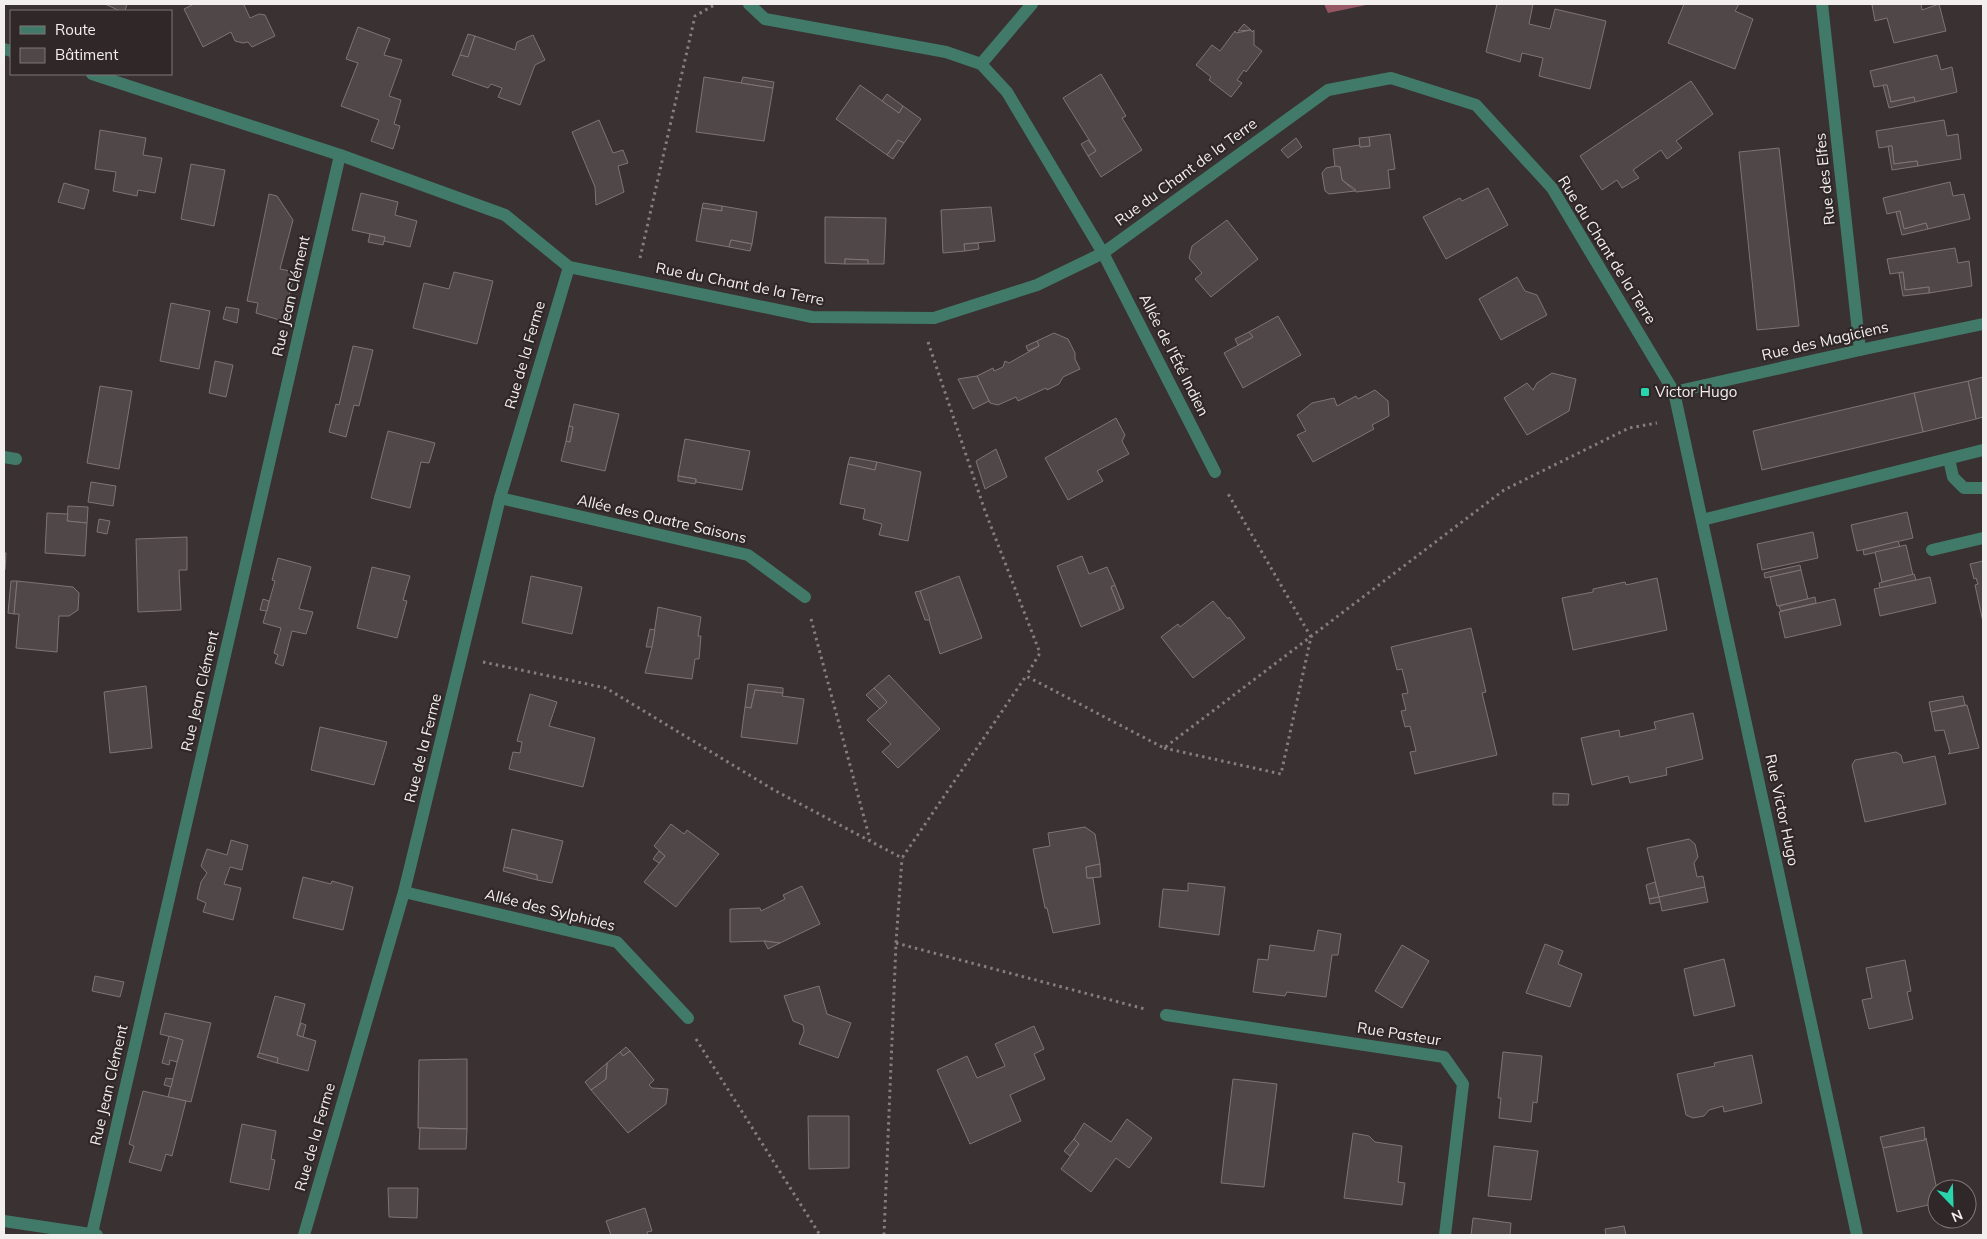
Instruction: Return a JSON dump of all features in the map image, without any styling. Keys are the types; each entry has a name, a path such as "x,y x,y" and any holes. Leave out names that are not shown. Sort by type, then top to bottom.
{"street":[{"path":"749,4 765,19 946,52 980,64 1032,4"},
{"name":"Rue des Elfes","path":"1822,4 1860,350"},
{"name":"Allée de l'Été Indien","path":"980,64 1006,92 1103,253 1215,472"},
{"path":"95,75 340,155 504,215 569,267"},
{"name":"Rue du Chant de la Terre","path":"569,267 812,317 934,318 1037,285 1103,253 1328,90 1391,78 1476,105 1552,188 1674,392"},
{"name":"Rue Jean Clément","path":"95,1234 340,155"},
{"name":"Rue de la Ferme","path":"304,1235 404,892 500,498 569,267"},
{"name":"Rue des Magiciens","path":"1674,392 1983,324"},
{"name":"Rue Victor Hugo","path":"1674,392 1857,1235"},
{"path":"1702,520 1983,450"},
{"path":"1949,459 1953,477 1964,488 1983,488"},
{"name":"Allée des Quatre Saisons","path":"500,498 748,555 806,597"},
{"path":"1932,550 1983,538"},
{"name":"Allée des Sylphides","path":"404,892 617,942 688,1018"},
{"name":"Rue Pasteur","path":"1166,1015 1444,1057 1462,1084 1445,1235"},
{"path":"4,1221 95,1234"}],"path":[{"path":"635,280 695,16 716,4"},
{"path":"884,1235 896,943 902,858 1040,653 985,512 920,318"},
{"path":"1164,748 1504,490 1628,428 1680,418"},
{"path":"1026,676 1164,748 1281,774 1311,637 1215,472"},
{"path":"806,597 870,841"},
{"path":"461,658 606,688 774,790 902,858"},
{"path":"896,943 1166,1015"},
{"path":"688,1018 696,1038 820,1235"}],"shaded area":[{"path":"1324,4 1371,4 1328,13"}],"building":[{"path":"105,4 127,4 125,10 118,10"},
{"path":"194,4 246,4 244,5 250,18 259,14 265,15 275,36 252,47 248,42 235,41 231,32 203,47 184,9"},
{"path":"1497,4 1533,4 1529,24 1550,29 1555,9 1606,21 1590,89 1539,76 1543,58 1522,53 1520,62 1486,52"},
{"path":"1684,4 1739,4 1735,11 1753,19 1735,69 1668,43"},
{"path":"1921,4 1922,10 1939,4 1946,31 1894,43 1887,18 1875,21 1872,5"},
{"path":"1244,24 1251,30 1238,31"},
{"path":"358,27 390,39 384,55 402,60 389,96 401,100 394,124 400,126 393,149 371,141 379,120 341,106 358,63 346,59"},
{"path":"1251,30 1252,32 1254,30 1254,45 1262,51 1246,72 1244,70 1237,80 1242,83 1231,97 1209,80 1211,77 1196,65 1212,45 1220,51 1235,31 1236,33"},
{"path":"468,34 475,36 468,57 460,55"},
{"path":"533,35 545,60 535,65 520,105 498,97 502,88 491,84 488,88 452,75 460,55 468,57 475,36 515,50 517,42"},
{"path":"1937,55 1941,70 1952,67 1957,92 1915,102 1914,97 1891,102 1887,85 1874,87 1870,71"},
{"path":"1101,74 1126,116 1122,118 1142,150 1101,177 1088,156 1096,151 1063,98"},
{"path":"704,77 773,88 764,141 696,132"},
{"path":"743,77 774,82 773,88 741,83"},
{"path":"1691,81 1713,114 1676,141 1682,148 1667,159 1661,150 1633,170 1639,178 1622,188 1617,180 1602,190 1580,156"},
{"path":"860,85 899,113 903,106 921,119 904,143 898,140 887,155 836,119"},
{"path":"1883,85 1887,85 1891,102 1914,97 1915,102 1889,108"},
{"path":"887,94 903,106 899,113 882,101"},
{"path":"599,120 613,153 623,150 628,163 618,166 624,192 596,205 595,187 572,132"},
{"path":"1944,120 1947,136 1958,134 1961,159 1918,166 1917,161 1894,164 1892,146 1879,148 1876,131"},
{"path":"100,130 146,138 143,155 162,158 155,193 138,190 137,196 113,191 116,172 95,169"},
{"path":"1390,134 1395,169 1388,170 1390,188 1356,192 1355,189 1342,180 1340,167 1335,167 1333,149 1360,145 1360,147 1370,146 1369,137"},
{"path":"1369,137 1370,146 1360,147 1359,138"},
{"path":"1296,138 1302,147 1288,158 1281,150"},
{"path":"898,140 904,143 893,159 887,155"},
{"path":"1088,140 1096,151 1088,156 1081,144"},
{"path":"1888,146 1892,146 1894,164 1917,161 1918,166 1892,170"},
{"path":"1779,148 1799,326 1757,330 1739,152"},
{"path":"191,164 225,170 214,226 181,219"},
{"path":"1340,167 1342,180 1355,191 1329,194 1325,191 1322,173 1326,168"},
{"path":"1950,182 1953,196 1964,194 1970,219 1928,229 1926,223 1904,229 1900,211 1887,214 1883,198"},
{"path":"64,183 89,190 84,209 58,202"},
{"path":"1488,188 1508,225 1446,259 1423,217 1460,198 1462,201"},
{"path":"361,193 398,202 395,215 417,221 410,247 384,241 385,237 352,230"},
{"path":"269,194 277,196 293,220 280,269 295,272 283,321 256,313 258,303 247,301"},
{"path":"703,203 722,206 722,211 702,208"},
{"path":"722,206 757,212 752,244 731,240 729,247 696,241 702,208 722,211"},
{"path":"991,207 995,241 964,244 965,251 943,253 941,210"},
{"path":"1900,211 1904,229 1926,223 1928,229 1902,235 1896,212"},
{"path":"825,217 886,218 884,264 868,264 868,260 845,259 845,264 825,263"},
{"path":"1227,220 1258,259 1211,297 1195,279 1202,273 1189,258 1192,246"},
{"path":"370,234 385,237 383,245 368,242"},
{"path":"731,240 752,244 750,251 729,247"},
{"path":"978,243 979,249 965,251 964,244"},
{"path":"1955,248 1958,263 1969,261 1972,286 1929,293 1929,287 1905,290 1903,272 1890,274 1887,259"},
{"path":"845,259 868,260 868,264 845,264"},
{"path":"454,272 493,281 477,344 413,328 424,283 449,289"},
{"path":"1903,272 1905,290 1929,287 1929,293 1903,296 1899,273"},
{"path":"1517,277 1525,291 1537,295 1547,315 1501,340 1479,299"},
{"path":"171,303 210,311 199,369 160,361"},
{"path":"226,307 239,309 237,323 223,319"},
{"path":"1278,316 1301,355 1243,388 1224,353 1253,337 1249,332"},
{"path":"1249,332 1253,337 1238,345 1235,339"},
{"path":"1054,333 1068,339 1080,369 1063,377 1059,384 1018,401 1016,397 998,405 990,403 977,376 993,368 994,371 1003,367 1005,361 1009,363 1039,346 1037,341"},
{"path":"1037,341 1039,346 1028,351 1026,346"},
{"path":"353,346 373,350 359,406 354,405 346,437 329,432 336,404 339,405"},
{"path":"215,361 233,365 226,397 209,393"},
{"path":"1552,373 1576,379 1569,411 1527,435 1504,398 1527,383 1533,390 1537,383"},
{"path":"977,376 989,401 973,409 958,379"},
{"path":"1983,377 1983,417 1976,419 1968,381"},
{"path":"1968,381 1976,419 1923,432 1914,393"},
{"path":"100,386 132,391 119,469 87,463"},
{"path":"1375,390 1388,401 1389,416 1372,425 1374,429 1313,462 1297,435 1306,431 1297,415 1312,403 1334,398 1337,406 1356,396 1358,399"},
{"path":"1914,393 1923,432 1762,470 1753,431"},
{"path":"574,404 619,414 605,471 561,461 566,441 570,442 573,427 569,426"},
{"path":"1116,418 1125,435 1122,441 1129,454 1097,471 1103,481 1068,500 1045,458"},
{"path":"569,426 573,427 570,442 566,441"},
{"path":"388,431 435,443 429,463 421,462 410,508 371,498"},
{"path":"685,439 750,451 742,490 696,482 696,479 678,476"},
{"path":"996,449 1007,477 985,489 976,461"},
{"path":"850,457 877,462 875,470 848,464"},
{"path":"877,462 921,472 908,541 879,535 882,524 863,519 865,509 840,504 848,464 875,470"},
{"path":"678,476 696,479 695,484 678,481"},
{"path":"91,482 116,486 113,506 88,502"},
{"path":"68,506 88,507 87,523 67,521"},
{"path":"1907,512 1913,538 1857,551 1851,525"},
{"path":"47,513 68,514 67,521 87,523 85,556 45,553"},
{"path":"99,519 110,521 107,534 97,532"},
{"path":"1813,532 1818,558 1762,570 1757,544"},
{"path":"187,537 187,570 179,570 181,610 138,612 136,539"},
{"path":"1898,541 1900,547 1864,555 1863,550"},
{"path":"1906,545 1913,575 1882,582 1875,552"},
{"path":"4,553 6,553 5,570 4,570"},
{"path":"1082,556 1089,574 1107,567 1115,585 1111,587 1120,610 1081,627 1057,566"},
{"path":"278,558 311,567 299,609 313,612 306,634 292,631 283,666 275,663 278,655 274,653 281,628 263,623 275,581 272,580"},
{"path":"1983,561 1983,622 1975,585 1978,584 1976,578 1974,579 1970,564"},
{"path":"1800,565 1801,570 1765,578 1764,573"},
{"path":"372,567 410,576 403,600 407,601 397,638 357,628"},
{"path":"1801,570 1808,599 1777,606 1770,577"},
{"path":"1914,574 1916,580 1880,588 1879,583"},
{"path":"531,576 582,587 572,634 522,623"},
{"path":"959,576 982,638 940,654 920,591"},
{"path":"1930,577 1936,603 1880,616 1874,589"},
{"path":"1657,578 1667,630 1573,650 1562,598 1593,592 1593,589 1625,582 1626,585"},
{"path":"11,581 17,581 14,614 8,613"},
{"path":"17,581 73,587 79,593 78,610 69,616 59,616 57,652 16,648 19,614 14,614"},
{"path":"1115,585 1124,608 1120,610 1111,587"},
{"path":"920,591 930,619 928,620 925,620 915,592"},
{"path":"1815,597 1816,603 1781,611 1779,606"},
{"path":"263,599 269,601 267,611 260,610"},
{"path":"1835,599 1841,625 1785,638 1779,612"},
{"path":"1213,601 1228,619 1229,617 1245,638 1193,678 1161,637 1178,624 1180,627"},
{"path":"658,607 701,617 698,636 701,636 699,659 695,659 692,679 645,673 652,647"},
{"path":"1471,628 1486,692 1482,693 1497,755 1415,774 1410,752 1416,751 1410,726 1405,727 1401,711 1406,710 1402,694 1408,693 1402,669 1397,670 1391,647"},
{"path":"650,629 655,630 652,647 646,647"},
{"path":"889,675 940,729 898,768 882,752 891,744 867,720 887,702 874,688"},
{"path":"748,684 783,688 783,693 755,690 751,708 745,707"},
{"path":"146,686 152,748 110,753 104,692"},
{"path":"874,688 887,702 880,709 866,695"},
{"path":"755,690 783,693 782,696 804,699 797,744 741,737 745,707 751,708"},
{"path":"530,694 557,702 549,726 595,738 583,787 509,769 513,752 520,753 522,742 517,741"},
{"path":"1963,696 1965,705 1931,712 1929,702"},
{"path":"1967,705 1979,748 1948,754 1950,752 1944,730 1935,731 1931,712"},
{"path":"1693,713 1703,759 1666,768 1667,775 1630,783 1628,776 1592,785 1581,738 1619,730 1620,737 1656,729 1654,722"},
{"path":"320,727 387,742 374,785 311,770"},
{"path":"1896,752 1901,755 1903,763 1935,756 1946,804 1865,822 1852,765 1855,760"},
{"path":"1553,793 1569,794 1568,805 1553,805"},
{"path":"671,824 684,834 687,830 719,854 676,907 644,882 665,856 654,846"},
{"path":"1085,827 1095,834 1100,864 1086,867 1087,878 1093,878 1100,924 1053,933 1047,908 1045,908 1033,849 1050,846 1048,833"},
{"path":"512,829 563,841 552,883 537,880 537,875 504,867"},
{"path":"1689,839 1695,844 1698,857 1694,863 1697,877 1703,876 1705,887 1659,897 1647,848"},
{"path":"231,840 248,845 242,870 230,867 224,884 241,888 233,920 203,912 206,903 197,899 201,882 207,873 201,866 207,849 227,855"},
{"path":"659,851 665,856 659,863 653,859"},
{"path":"1100,864 1101,877 1087,878 1086,867"},
{"path":"504,867 537,875 537,880 503,871"},
{"path":"303,877 331,884 332,881 353,887 343,930 293,918"},
{"path":"1655,882 1659,897 1649,899 1646,885"},
{"path":"1188,883 1225,887 1219,935 1159,927 1163,889 1188,891"},
{"path":"802,886 820,924 780,943 764,941 730,942 730,909 760,908 761,911 785,899 783,895"},
{"path":"1705,887 1708,902 1662,911 1659,897"},
{"path":"1659,897 1660,902 1650,904 1649,899"},
{"path":"1318,930 1341,934 1338,955 1332,955 1326,997 1287,992 1285,996 1253,992 1258,959 1268,960 1270,945 1314,951"},
{"path":"764,941 780,943 768,949"},
{"path":"1545,944 1563,951 1558,964 1582,974 1570,1007 1526,993"},
{"path":"1402,945 1429,961 1402,1008 1375,991"},
{"path":"1724,959 1735,1006 1694,1016 1684,969"},
{"path":"1905,960 1911,991 1907,992 1913,1019 1869,1029 1862,1000 1872,998 1866,968"},
{"path":"95,976 124,982 120,997 92,991"},
{"path":"819,986 827,1014 851,1023 838,1058 799,1044 804,1031 803,1025 793,1021 784,996"},
{"path":"275,996 305,1004 297,1035 316,1041 308,1071 277,1063 278,1058 259,1053"},
{"path":"165,1013 211,1023 191,1102 168,1097 183,1040 160,1034"},
{"path":"301,1023 306,1025 303,1037 297,1035"},
{"path":"1034,1026 1044,1049 1034,1054 1045,1079 1010,1095 1021,1121 970,1144 937,1070 967,1056 977,1078 1005,1066 995,1044"},
{"path":"169,1036 183,1040 177,1062 170,1060 169,1065 162,1063"},
{"path":"626,1047 630,1051 623,1056 620,1052"},
{"path":"630,1051 654,1080 649,1085 652,1088 668,1089 666,1104 628,1133 591,1090 606,1079 607,1063 620,1052 623,1056"},
{"path":"1503,1052 1542,1056 1537,1103 1533,1102 1531,1122 1499,1118 1501,1098 1498,1098"},
{"path":"259,1053 278,1058 277,1063 257,1057"},
{"path":"1752,1055 1762,1103 1724,1112 1723,1106 1709,1110 1704,1116 1693,1118 1686,1115 1677,1074 1715,1066 1714,1063"},
{"path":"467,1059 467,1129 418,1128 419,1060"},
{"path":"607,1063 606,1079 591,1090 585,1082"},
{"path":"166,1078 173,1079 171,1087 164,1085"},
{"path":"1233,1079 1277,1084 1264,1187 1221,1183"},
{"path":"143,1091 186,1101 172,1156 166,1154 161,1171 129,1162 134,1146 129,1144"},
{"path":"808,1116 849,1116 849,1168 809,1169"},
{"path":"1127,1119 1152,1138 1129,1168 1116,1158 1091,1192 1061,1169 1079,1144 1074,1139 1084,1123 1111,1142"},
{"path":"242,1124 276,1131 271,1159 275,1160 269,1190 230,1182"},
{"path":"1924,1127 1925,1140 1883,1148 1880,1137"},
{"path":"420,1128 467,1129 466,1149 419,1149"},
{"path":"1353,1133 1369,1136 1375,1142 1402,1146 1398,1182 1405,1183 1402,1205 1344,1198"},
{"path":"1926,1138 1935,1179 1927,1179 1927,1205 1897,1212 1883,1148 1925,1140"},
{"path":"1074,1139 1079,1144 1070,1156 1064,1151"},
{"path":"1494,1146 1538,1151 1531,1200 1488,1196"},
{"path":"388,1188 418,1188 417,1218 389,1217"},
{"path":"645,1208 652,1231 647,1232 648,1235 611,1235 606,1221"},
{"path":"1473,1218 1511,1223 1510,1235 1471,1235"},
{"path":"1624,1226 1626,1235 1606,1235 1605,1229"}],"place":[{"name":"Victor Hugo","path":"1645,392"}]}
